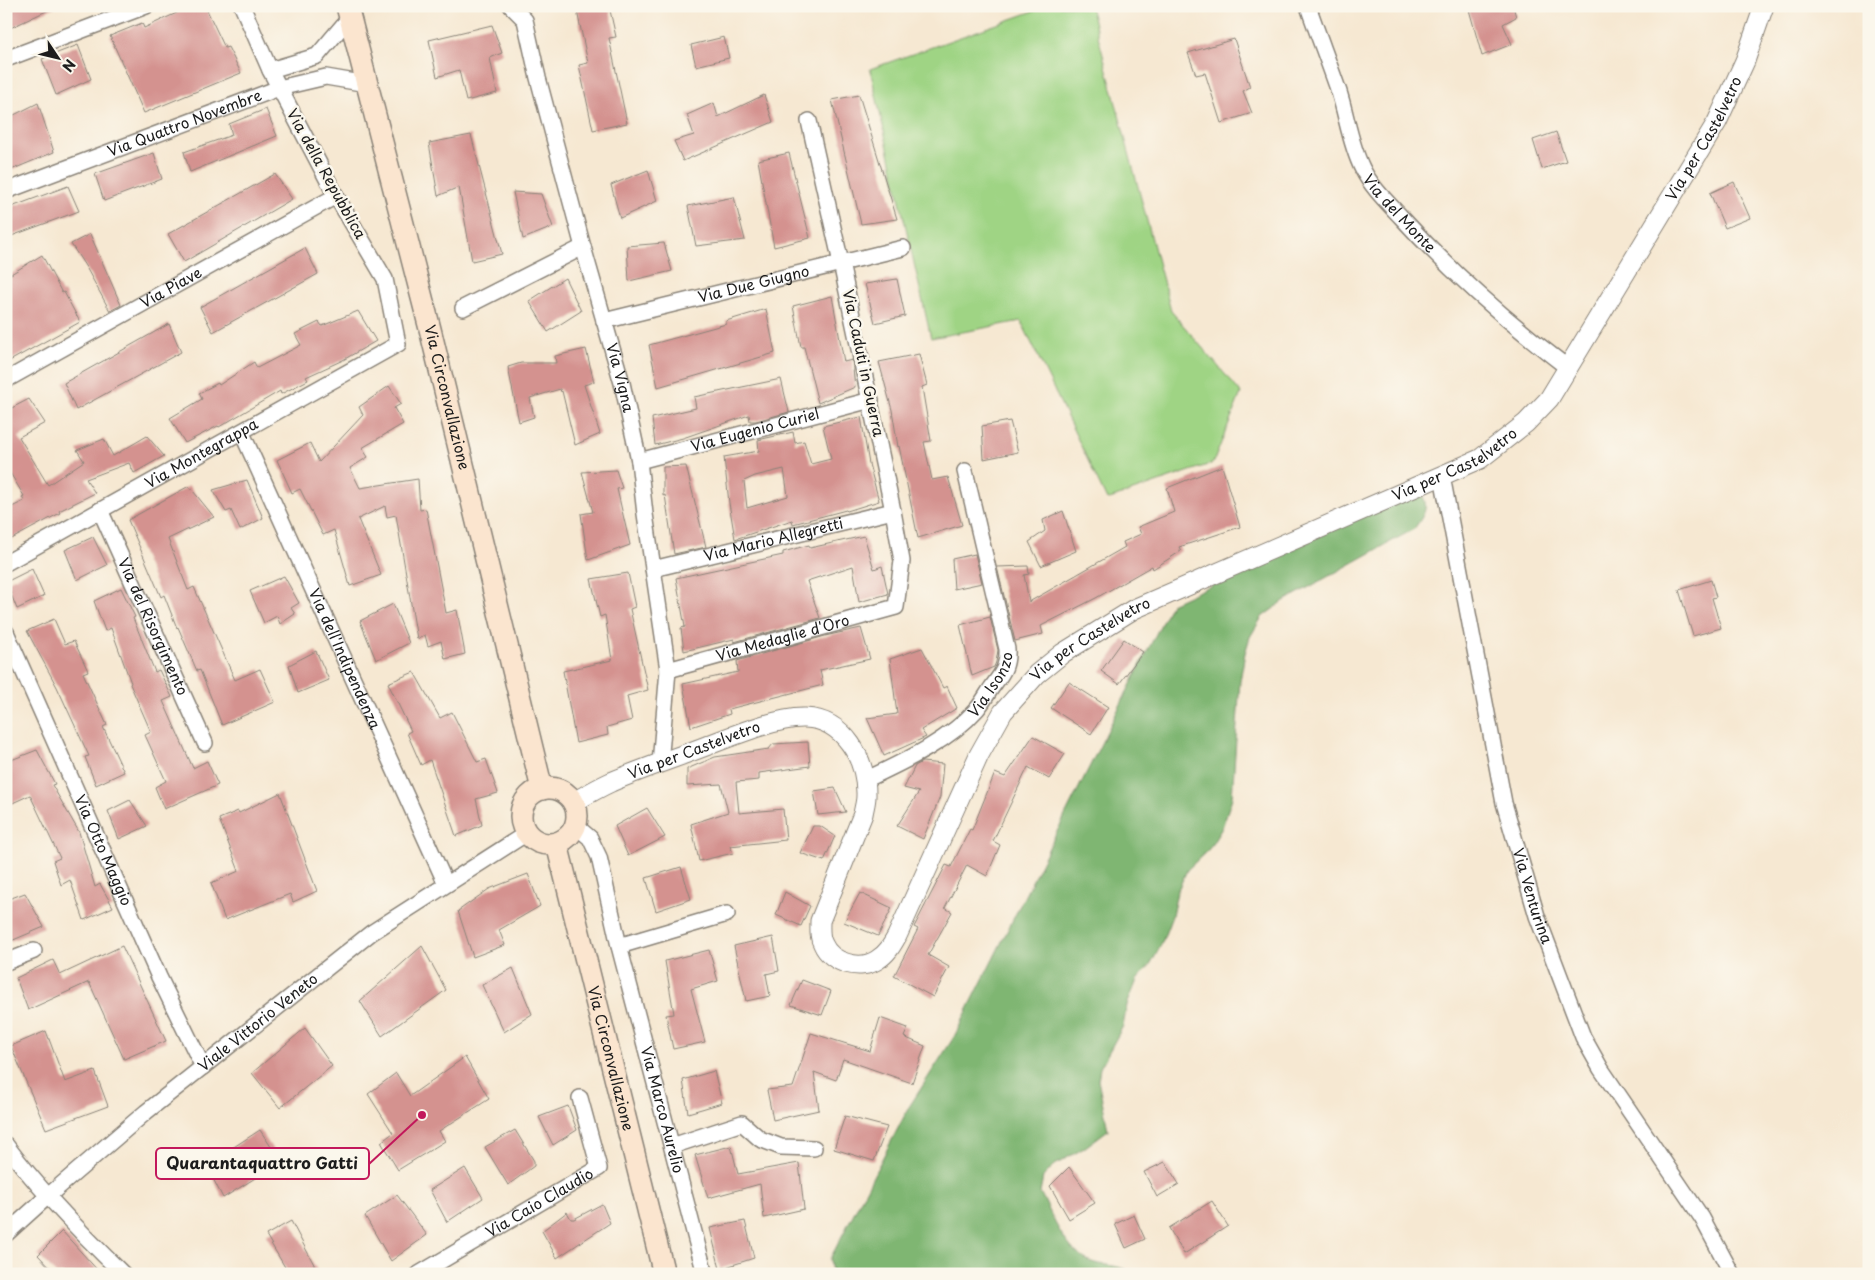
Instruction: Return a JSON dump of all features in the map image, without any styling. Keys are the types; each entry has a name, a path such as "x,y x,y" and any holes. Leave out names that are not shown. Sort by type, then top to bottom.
{"main road":[{"name":"Via Circonvallazione","path":"349,12 432,339 542,789"},
{"path":"548,788 566,793 574,802 578,814 576,826 569,837 557,844 550,845 537,842 527,834 521,821 523,807 530,796 542,789 548,788"},
{"name":"Via Circonvallazione","path":"557,844 664,1274"}],"street":[{"path":"6,59 146,6"},
{"name":"Via della Repubblica","path":"242,6 279,88 336,196 385,279 398,344"},
{"name":"Via Vigna","path":"511,6 524,20 583,247 622,383 638,461 668,670 660,764"},
{"name":"Via del Monte","path":"1308,6 1339,93 1353,146 1363,170 1377,190 1417,234 1468,283 1526,336 1568,368"},
{"name":"Via per Castelvetro","path":"574,802 610,783 744,732 786,720 804,718 820,720 835,728 847,739 859,756 865,780 866,797 863,814 820,921 820,934 823,946 835,958 850,965 865,965 877,960 887,952 897,936 979,755 1003,712 1037,674 1063,654 1134,609 1480,459 1526,423 1549,399 1717,122 1745,61 1764,6"},
{"path":"270,70 317,56 349,12"},
{"name":"Via Quattro Novembre","path":"6,191 279,88 326,77 367,84"},
{"name":"Via Caduti in Guerra","path":"809,121 870,400 902,561 896,607"},
{"name":"Via Piave","path":"6,380 336,196"},
{"path":"463,308 583,247"},
{"name":"Via Due Giugno","path":"604,320 903,248"},
{"name":"Via Montegrappa","path":"6,563 242,433 398,344"},
{"name":"Via Eugenio Curiel","path":"638,461 870,400"},
{"name":"Via dell'Indipendenza","path":"242,433 446,884"},
{"name":"Via Isonzo","path":"865,780 914,756 967,719 978,708 999,678 1008,661 1008,649 965,471"},
{"name":"Via Venturina","path":"1442,476 1504,803 1536,916 1583,1037 1602,1070 1702,1218 1732,1274"},
{"name":"Via del Risorgimento","path":"100,510 205,744"},
{"name":"Via Mario Allegretti","path":"653,569 893,512"},
{"name":"Via Medaglie d'Oro","path":"668,670 896,607"},
{"name":"Via Otto Maggio","path":"6,632 159,977 203,1067"},
{"name":"Via Marco Aurelio","path":"576,826 590,838 599,857 620,946 705,1274"},
{"name":"Viale Vittorio Veneto","path":"6,1234 146,1112 370,932 527,834"},
{"path":"620,946 727,914"},
{"path":"6,962 34,951"},
{"name":"Via Caio Claudio","path":"418,1274 599,1168 580,1098"},
{"path":"672,1146 742,1123 760,1139 780,1147 814,1148"},
{"path":"6,1145 48,1196 123,1274"}],"green space":[{"path":"1048,6 1090,6 1171,311 1241,393 1213,463 1107,500 1021,321 931,338 870,69"},
{"path":"1419,490 1425,501 1425,510 1414,529 1284,601 1262,617 1250,637 1240,681 1232,798 1222,828 1209,849 1187,870 1177,892 1172,916 1161,945 1151,964 1137,980 1127,1005 1123,1026 1100,1068 1098,1080 1108,1130 1084,1148 1055,1165 1043,1177 1040,1192 1061,1234 1076,1252 1085,1259 1095,1263 1120,1267 1132,1274 832,1274 830,1259 909,1107 954,1037 1171,604"}],"building":[{"path":"6,6 57,6 6,30"},
{"path":"192,6 205,6 225,48 228,47 241,73 144,113 110,36 142,23 144,28"},
{"path":"576,6 609,6 616,37 609,38 627,123 593,130 579,65 588,63"},
{"path":"1468,6 1513,6 1516,17 1503,24 1512,44 1482,56"},
{"path":"492,25 502,53 490,58 497,93 466,101 459,70 437,77 429,40"},
{"path":"724,37 729,58 696,66 691,45"},
{"path":"1234,39 1250,87 1243,91 1252,113 1221,123 1205,73 1196,75 1188,53"},
{"path":"78,45 91,79 56,95 42,59"},
{"path":"764,95 773,122 683,161 674,141 694,135 687,115 714,103 718,117"},
{"path":"859,95 897,219 861,224 832,100"},
{"path":"38,103 54,152 11,170 6,160 6,119"},
{"path":"266,109 277,136 190,172 184,152 232,135 229,124"},
{"path":"1556,132 1566,161 1542,169 1533,140"},
{"path":"471,135 502,254 472,261 459,187 438,196 429,143"},
{"path":"154,153 162,179 104,201 95,174"},
{"path":"789,153 810,238 774,247 758,160"},
{"path":"648,170 657,201 620,218 611,185"},
{"path":"275,174 292,199 184,262 168,234"},
{"path":"1734,182 1750,218 1725,228 1710,193"},
{"path":"68,186 79,211 6,238 6,209"},
{"path":"513,192 541,194 553,227 523,239"},
{"path":"734,197 745,240 696,246 688,206"},
{"path":"90,234 121,305 110,311 71,244"},
{"path":"664,243 672,271 629,281 627,246"},
{"path":"305,248 318,274 213,332 200,307"},
{"path":"42,255 80,322 6,363 6,277"},
{"path":"565,278 581,311 548,332 529,301"},
{"path":"897,279 905,316 875,323 865,284"},
{"path":"832,296 844,362 852,360 855,387 818,403 804,347 801,347 793,306"},
{"path":"766,309 775,353 658,387 649,345 726,324 726,321"},
{"path":"358,311 376,341 343,360 306,377 308,380 281,394 280,391 219,427 185,443 170,418 202,399 199,393 218,383 219,385 254,362 257,368 301,345 295,334 319,322 322,326"},
{"path":"169,324 181,352 76,410 64,383"},
{"path":"586,349 594,382 584,385 600,434 575,445 560,389 530,398 534,417 519,422 508,367 521,363 556,363 555,356"},
{"path":"919,354 927,385 922,387 931,441 924,442 932,480 948,477 962,525 918,538 892,410 879,362"},
{"path":"781,379 789,412 756,421 750,421 749,415 683,438 655,445 652,418 696,408 694,397"},
{"path":"389,386 401,404 394,408 403,424 362,448 368,457 350,468 360,488 418,479 420,510 426,509 446,613 457,610 465,654 445,659 441,641 428,646 425,635 417,639 396,515 387,517 385,506 358,519 381,575 350,586 334,530 323,535 300,489 292,493 277,460 310,443 319,462 363,415 359,407"},
{"path":"29,399 45,423 19,437 48,485 84,461 77,450 104,439 113,456 147,436 164,456 134,473 129,463 86,479 95,493 59,511 60,513 6,542 6,510 24,501 22,497 24,496 6,466 6,411"},
{"path":"861,417 869,464 879,501 793,524 792,520 735,539 724,457 759,451 758,440 793,432 795,443 804,441 811,464 831,459 823,426","holes":["784,469 788,496 747,508 744,481 755,476"]},
{"path":"1010,421 1018,452 984,459 982,426"},
{"path":"686,466 706,547 674,554 665,495 663,496 663,467"},
{"path":"1222,466 1240,527 1179,547 1181,551 1153,569 1152,566 1096,598 1041,626 1043,634 1015,641 997,567 1028,566 1029,574 1024,575 1029,602 1125,547 1123,542 1141,534 1138,527 1174,512 1167,488"},
{"path":"616,470 622,488 617,489 630,545 588,560 581,514 593,512 582,472"},
{"path":"247,480 263,518 240,530 231,510 226,512 213,490"},
{"path":"189,486 214,517 168,539 188,590 194,587 235,680 260,669 275,702 222,725 200,670 197,671 164,595 161,597 128,520"},
{"path":"1063,511 1076,551 1041,566 1029,542 1045,531 1043,520"},
{"path":"864,536 874,569 882,566 888,594 859,602 853,566 807,581 820,618 734,642 734,639 684,651 681,628 685,627 676,578 783,555 783,552 809,545 810,548"},
{"path":"93,537 107,565 77,580 65,550"},
{"path":"975,554 982,583 954,589 952,559"},
{"path":"32,569 44,596 17,609 6,582"},
{"path":"628,573 635,607 630,609 648,690 627,696 632,720 607,727 608,735 576,743 563,671 612,660 605,615 600,617 591,579"},
{"path":"284,576 299,603 291,608 295,614 280,624 277,616 264,623 250,591"},
{"path":"1711,580 1716,597 1712,598 1721,628 1693,636 1679,590"},
{"path":"121,588 135,617 133,618 155,672 159,670 172,697 163,701 193,768 207,761 218,785 164,809 155,787 166,781 145,735 151,732 130,684 111,628 105,631 94,601"},
{"path":"393,604 409,643 376,660 360,621"},
{"path":"990,617 998,650 996,662 994,667 972,676 960,625"},
{"path":"54,619 65,644 74,641 88,671 83,673 107,725 103,727 124,772 96,785 85,757 89,756 57,687 27,631"},
{"path":"861,628 870,659 820,670 823,685 729,709 730,714 691,727 683,684 738,672 737,661 825,636"},
{"path":"1124,639 1143,652 1119,684 1101,671"},
{"path":"922,648 943,688 947,686 957,708 921,730 926,737 884,756 867,718 897,714 890,659"},
{"path":"316,651 329,680 298,693 289,665"},
{"path":"414,672 440,718 452,712 477,762 486,759 498,793 476,799 482,825 456,836 430,760 421,765 407,733 411,731 388,683"},
{"path":"1069,682 1108,707 1091,734 1051,708"},
{"path":"1033,736 1065,754 1049,779 1028,767 993,841 1000,845 987,876 967,865 945,908 952,912 928,955 949,967 933,997 894,976 918,929 914,927 946,865 951,867 970,829 972,830 995,773 1005,777"},
{"path":"808,742 810,766 759,773 759,780 736,782 739,813 783,809 786,840 730,846 733,853 699,861 691,824 728,812 721,784 687,786 687,769 715,757 769,749 773,744"},
{"path":"37,750 55,784 52,785 79,832 95,887 100,884 113,907 84,920 70,880 61,885 53,861 60,858 30,795 6,806 6,762"},
{"path":"922,762 943,764 940,797 923,839 897,826 919,792 904,788 915,766"},
{"path":"835,788 846,812 818,815 814,791"},
{"path":"280,793 317,891 293,902 290,894 225,920 211,883 239,871 219,819 238,811 239,813"},
{"path":"130,800 147,826 119,839 108,811"},
{"path":"647,808 665,837 628,856 615,826"},
{"path":"813,826 820,826 835,836 824,861 800,853"},
{"path":"681,867 691,899 656,911 646,878"},
{"path":"528,874 540,906 499,930 505,945 473,957 458,911 489,889"},
{"path":"785,892 810,906 801,926 776,915"},
{"path":"25,893 44,927 11,941 6,931 6,900"},
{"path":"860,893 892,908 878,936 844,922"},
{"path":"773,937 779,971 766,974 770,996 746,1001 734,946"},
{"path":"122,946 166,1041 124,1059 89,982 28,1010 16,978 53,960 60,975"},
{"path":"422,946 446,990 382,1036 360,1001"},
{"path":"709,950 718,981 691,989 705,1042 673,1049 666,1015 674,1014 665,961"},
{"path":"513,968 532,1014 504,1032 482,985"},
{"path":"802,980 831,991 822,1015 791,1005"},
{"path":"880,1018 908,1028 904,1037 925,1046 912,1083 843,1059 836,1080 814,1072 819,1110 773,1120 767,1090 793,1087 811,1033 870,1051"},
{"path":"305,1028 332,1066 280,1108 252,1073"},
{"path":"46,1031 65,1082 95,1071 108,1106 46,1129 11,1046"},
{"path":"465,1057 489,1099 439,1131 445,1141 398,1170 381,1142 393,1133 368,1094 396,1073 410,1096"},
{"path":"714,1071 722,1103 688,1113 683,1080"},
{"path":"568,1106 577,1130 553,1145 539,1117"},
{"path":"845,1116 887,1127 874,1161 834,1149"},
{"path":"260,1130 281,1162 223,1198 206,1165"},
{"path":"515,1130 534,1161 534,1166 508,1185 485,1147"},
{"path":"731,1146 738,1174 799,1163 804,1209 764,1218 760,1184 708,1198 695,1155"},
{"path":"1165,1162 1179,1184 1157,1197 1144,1172"},
{"path":"1069,1167 1095,1203 1069,1219 1050,1186"},
{"path":"465,1168 483,1198 447,1222 430,1190"},
{"path":"397,1195 427,1235 391,1261 365,1216"},
{"path":"1212,1201 1228,1226 1184,1254 1169,1228"},
{"path":"602,1204 610,1223 557,1258 542,1231 567,1212 571,1219 574,1219"},
{"path":"1134,1215 1145,1239 1126,1248 1115,1224"},
{"path":"291,1221 319,1274 289,1274 266,1235"},
{"path":"745,1221 754,1258 720,1269 710,1228"},
{"path":"62,1231 101,1274 56,1274 38,1255"}],"place":[{"name":"Quarantaquattro Gatti","path":"422,1115"}]}
